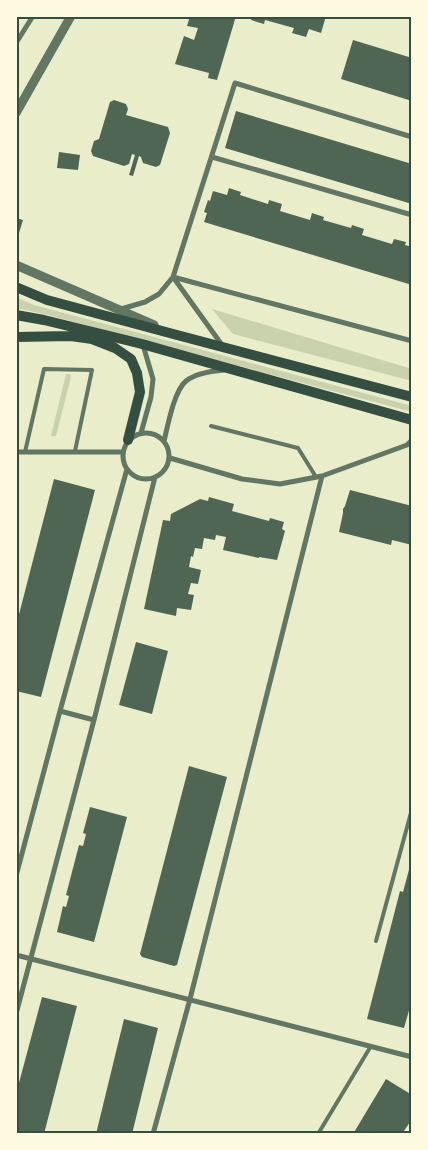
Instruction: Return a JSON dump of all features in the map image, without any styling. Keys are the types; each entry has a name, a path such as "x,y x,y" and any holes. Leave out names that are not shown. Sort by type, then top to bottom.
{"main road":[{"path":"16,287 47,300 412,397"},
{"path":"16,315 142,344 412,420"},
{"path":"16,337 71,336 92,339 115,348 131,359 137,373 140,392 128,440"}],"street":[{"path":"16,43 33,16"},
{"path":"16,113 71,16"},
{"path":"118,310 145,302 159,294 173,276 235,83 412,137"},
{"path":"212,157 412,215"},
{"path":"16,265 177,335"},
{"path":"173,276 412,341"},
{"path":"173,276 223,347"},
{"path":"141,433 151,397 153,379 142,344"},
{"path":"164,441 178,392 186,382 198,374 233,370"},
{"path":"141,433 153,434 164,441 168,446 170,458 165,470 155,477 148,479 133,475 127,469 124,461 123,452 128,440 141,433"},
{"path":"170,458 242,479 280,484 319,477 407,445 412,440"},
{"path":"16,452 123,452"},
{"path":"16,876 127,469"},
{"path":"16,1014 94,720 155,477"},
{"path":"153,1134 190,999 319,477"},
{"path":"60,710 94,720"},
{"path":"16,955 412,1056"}],"lane":[{"path":"25,452 44,369 92,370 75,451"},
{"path":"211,426 298,448 319,477"},
{"path":"376,941 412,808"},
{"path":"318,1134 371,1046"}],"green space":[{"path":"16,297 34,305 412,406 412,412 16,308"},
{"path":"212,309 412,369 412,381 233,334"},
{"path":"66,374 70,374 71,377 56,436 51,436"}],"building":[{"path":"190,16 236,16 217,80 208,78 209,73 175,64 184,36 194,40 198,28 187,26"},
{"path":"252,16 326,16 321,33 309,29 306,37 292,33 294,28 265,20 264,24 251,20"},
{"path":"353,40 412,58 412,101 341,79"},
{"path":"114,100 126,104 128,109 126,115 168,127 170,133 160,165 156,167 143,163 139,156 133,176 129,175 135,155 132,154 129,164 124,166 93,156 91,151 94,141 99,139 110,102"},
{"path":"236,111 412,164 412,204 225,148"},
{"path":"59,152 80,155 78,170 57,168"},
{"path":"229,188 241,192 240,195 268,204 269,200 282,204 280,211 310,220 312,213 324,217 323,220 351,228 352,225 364,229 362,235 392,244 394,239 406,242 405,245 412,247 412,285 204,222 207,213 204,212 213,191 227,195"},
{"path":"16,218 23,220 19,233 16,232"},
{"path":"54,479 95,490 41,697 16,691 16,626"},
{"path":"350,490 412,506 412,545 392,540 391,545 339,532 343,509"},
{"path":"209,497 234,504 232,511 269,521 270,518 284,522 282,529 285,531 277,560 223,550 226,537 216,535 215,540 204,538 202,549 195,548 189,567 201,570 198,584 191,583 188,594 194,595 191,610 177,608 176,616 144,609 163,520 170,521 171,514 200,499 208,501"},
{"path":"136,642 168,651 152,714 119,705"},
{"path":"189,766 227,777 177,965 174,966 142,957 140,954"},
{"path":"90,807 127,817 94,942 57,932 63,906 66,907 69,896 66,895 79,845 83,846 86,834 83,833"},
{"path":"411,862 412,1000 404,1028 367,1019 400,891 403,892"},
{"path":"42,997 77,1006 44,1134 16,1134 16,1094"},
{"path":"124,1019 158,1028 132,1134 96,1134"},
{"path":"386,1079 412,1095 412,1119 402,1134 353,1134"}]}
